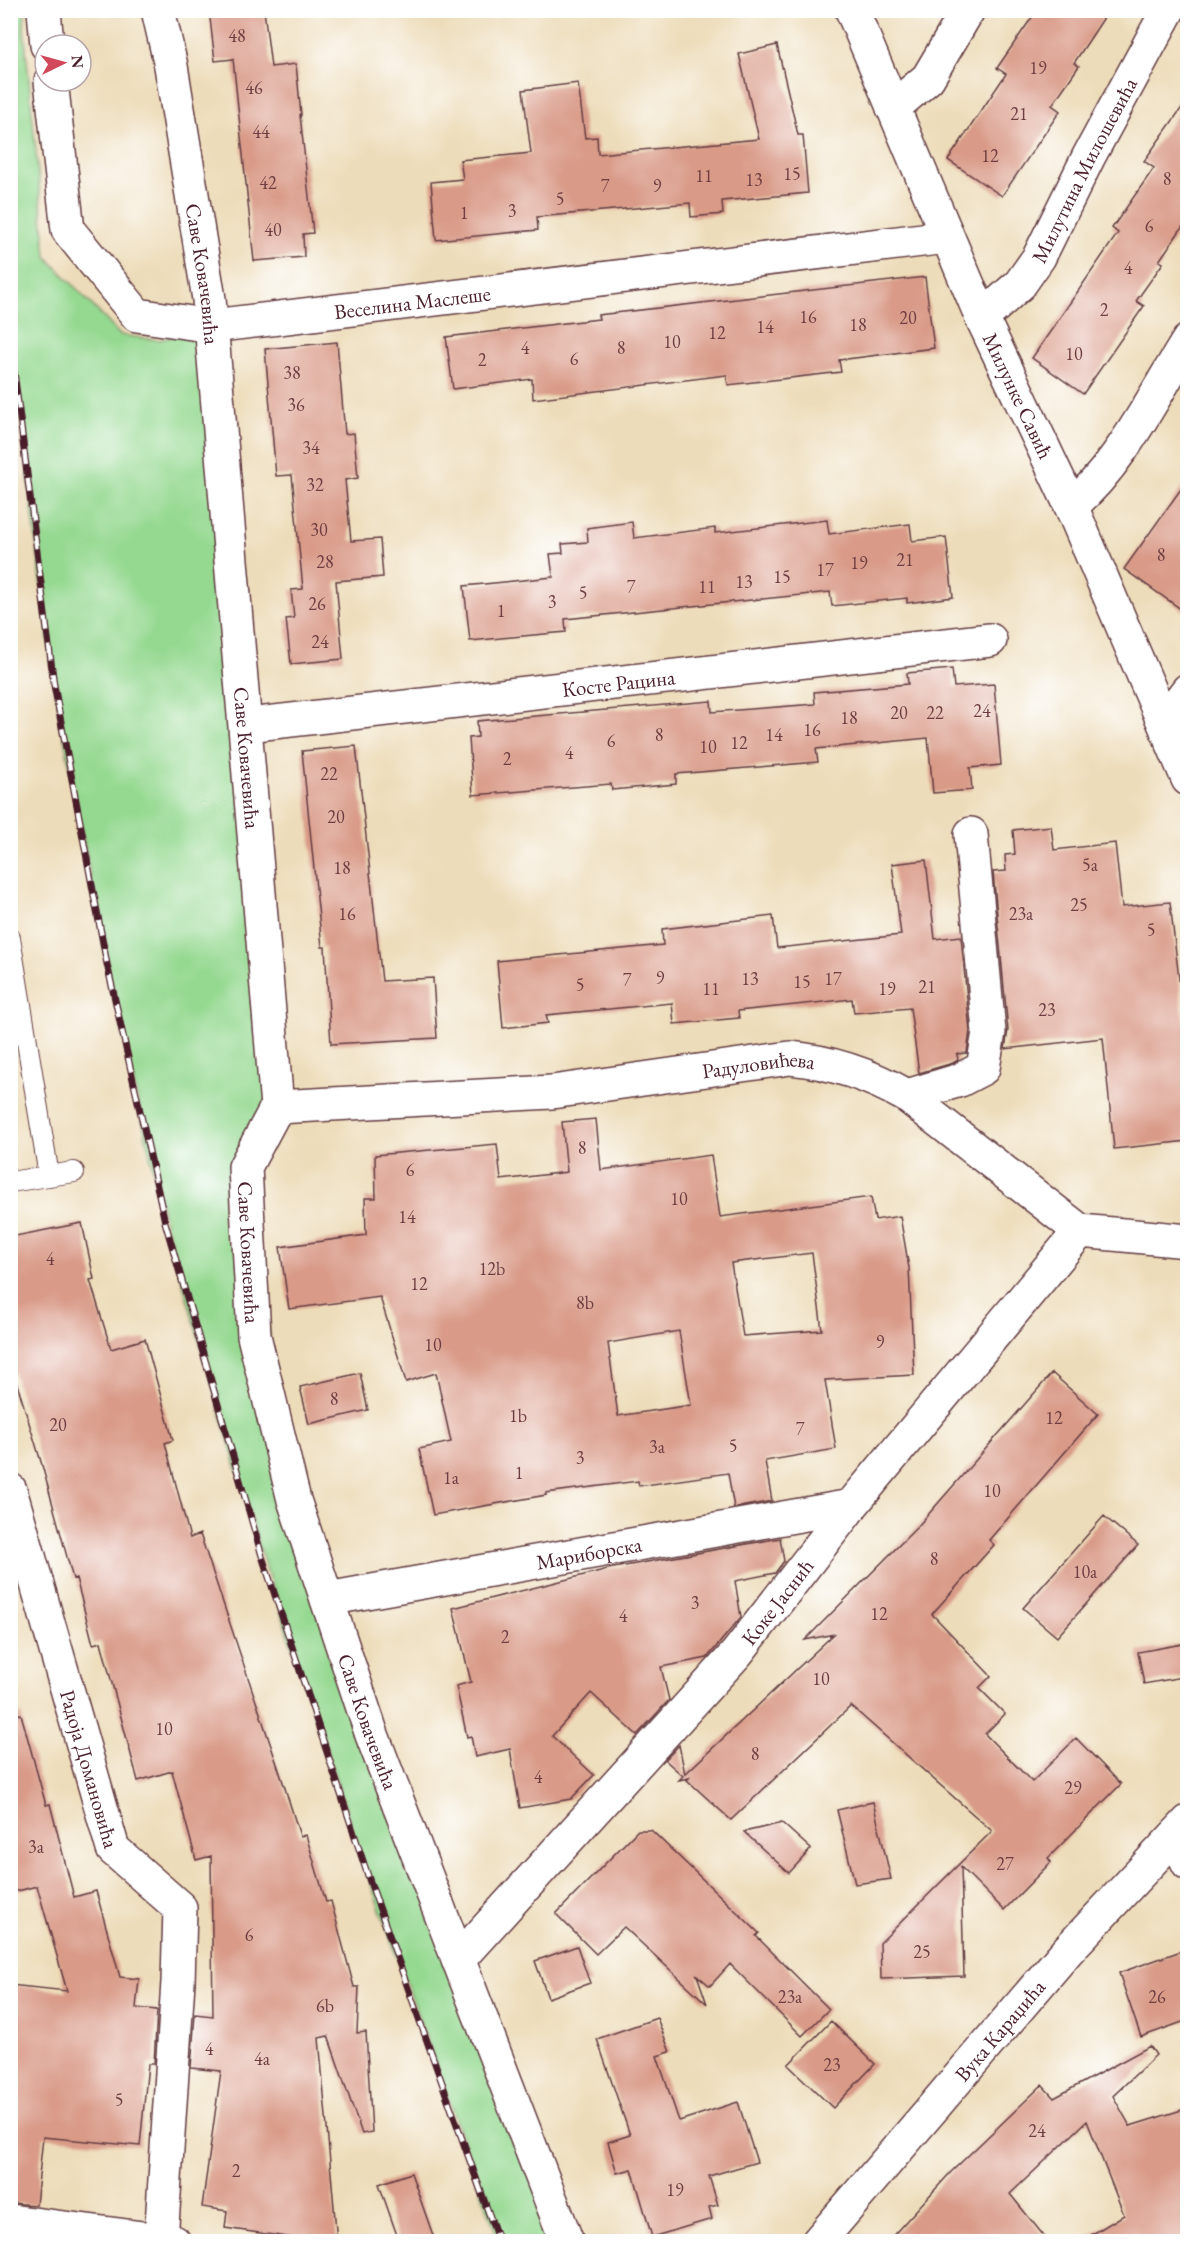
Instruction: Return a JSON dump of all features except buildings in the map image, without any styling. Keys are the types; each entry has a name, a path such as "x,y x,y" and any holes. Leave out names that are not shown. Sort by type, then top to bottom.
{"street":[{"path":"44,10 46,33"},
{"name":"Саве Ковачевића","path":"158,10 171,66 210,299 277,1107 244,1167 254,1336 294,1500 372,1735 567,2241"},
{"name":"Милунке Савић","path":"852,10 982,318 1071,506 1188,779"},
{"path":"893,108 928,78 968,10"},
{"name":"Милутина Милошевића","path":"982,318 1020,284 1039,257 1089,156 1168,10"},
{"name":"Веселина Маслеше","path":"52,93 68,230 137,315 212,326 947,237"},
{"path":"1071,506 1090,491 1110,466 1188,341"},
{"name":"Косте Рацина","path":"247,725 990,640"},
{"path":"1167,730 1175,707 1188,690"},
{"path":"908,1096 960,1080 983,1068 989,1032 971,834"},
{"name":"Радуловићева","path":"277,1107 552,1092 790,1058 820,1061 881,1081 908,1096 1080,1231"},
{"path":"1080,1231 1188,1241"},
{"name":"Коке Јаснић","path":"459,1960 737,1653 851,1506 1080,1231"},
{"name":"Радоја Домановића","path":"10,1490 113,1849 180,1908 168,2241"},
{"name":"Мариборска","path":"327,1599 851,1506"},
{"name":"Вука Караџића","path":"818,2241 1067,1951 1184,1840"},
{"path":"10,2221 168,2241"}],"lane":[{"path":"10,938 49,1176"},
{"path":"10,1182 74,1172"}],"green space":[{"path":"10,11 25,11 24,29 46,256 120,335 159,340 212,326 277,1107 245,1168 294,1500 568,2241 499,2241 369,1879 262,1556 165,1222 107,964 54,685 11,340"}],"railway":[{"path":"10,340 54,685 107,964 165,1222 262,1556 369,1879 499,2242"}]}
